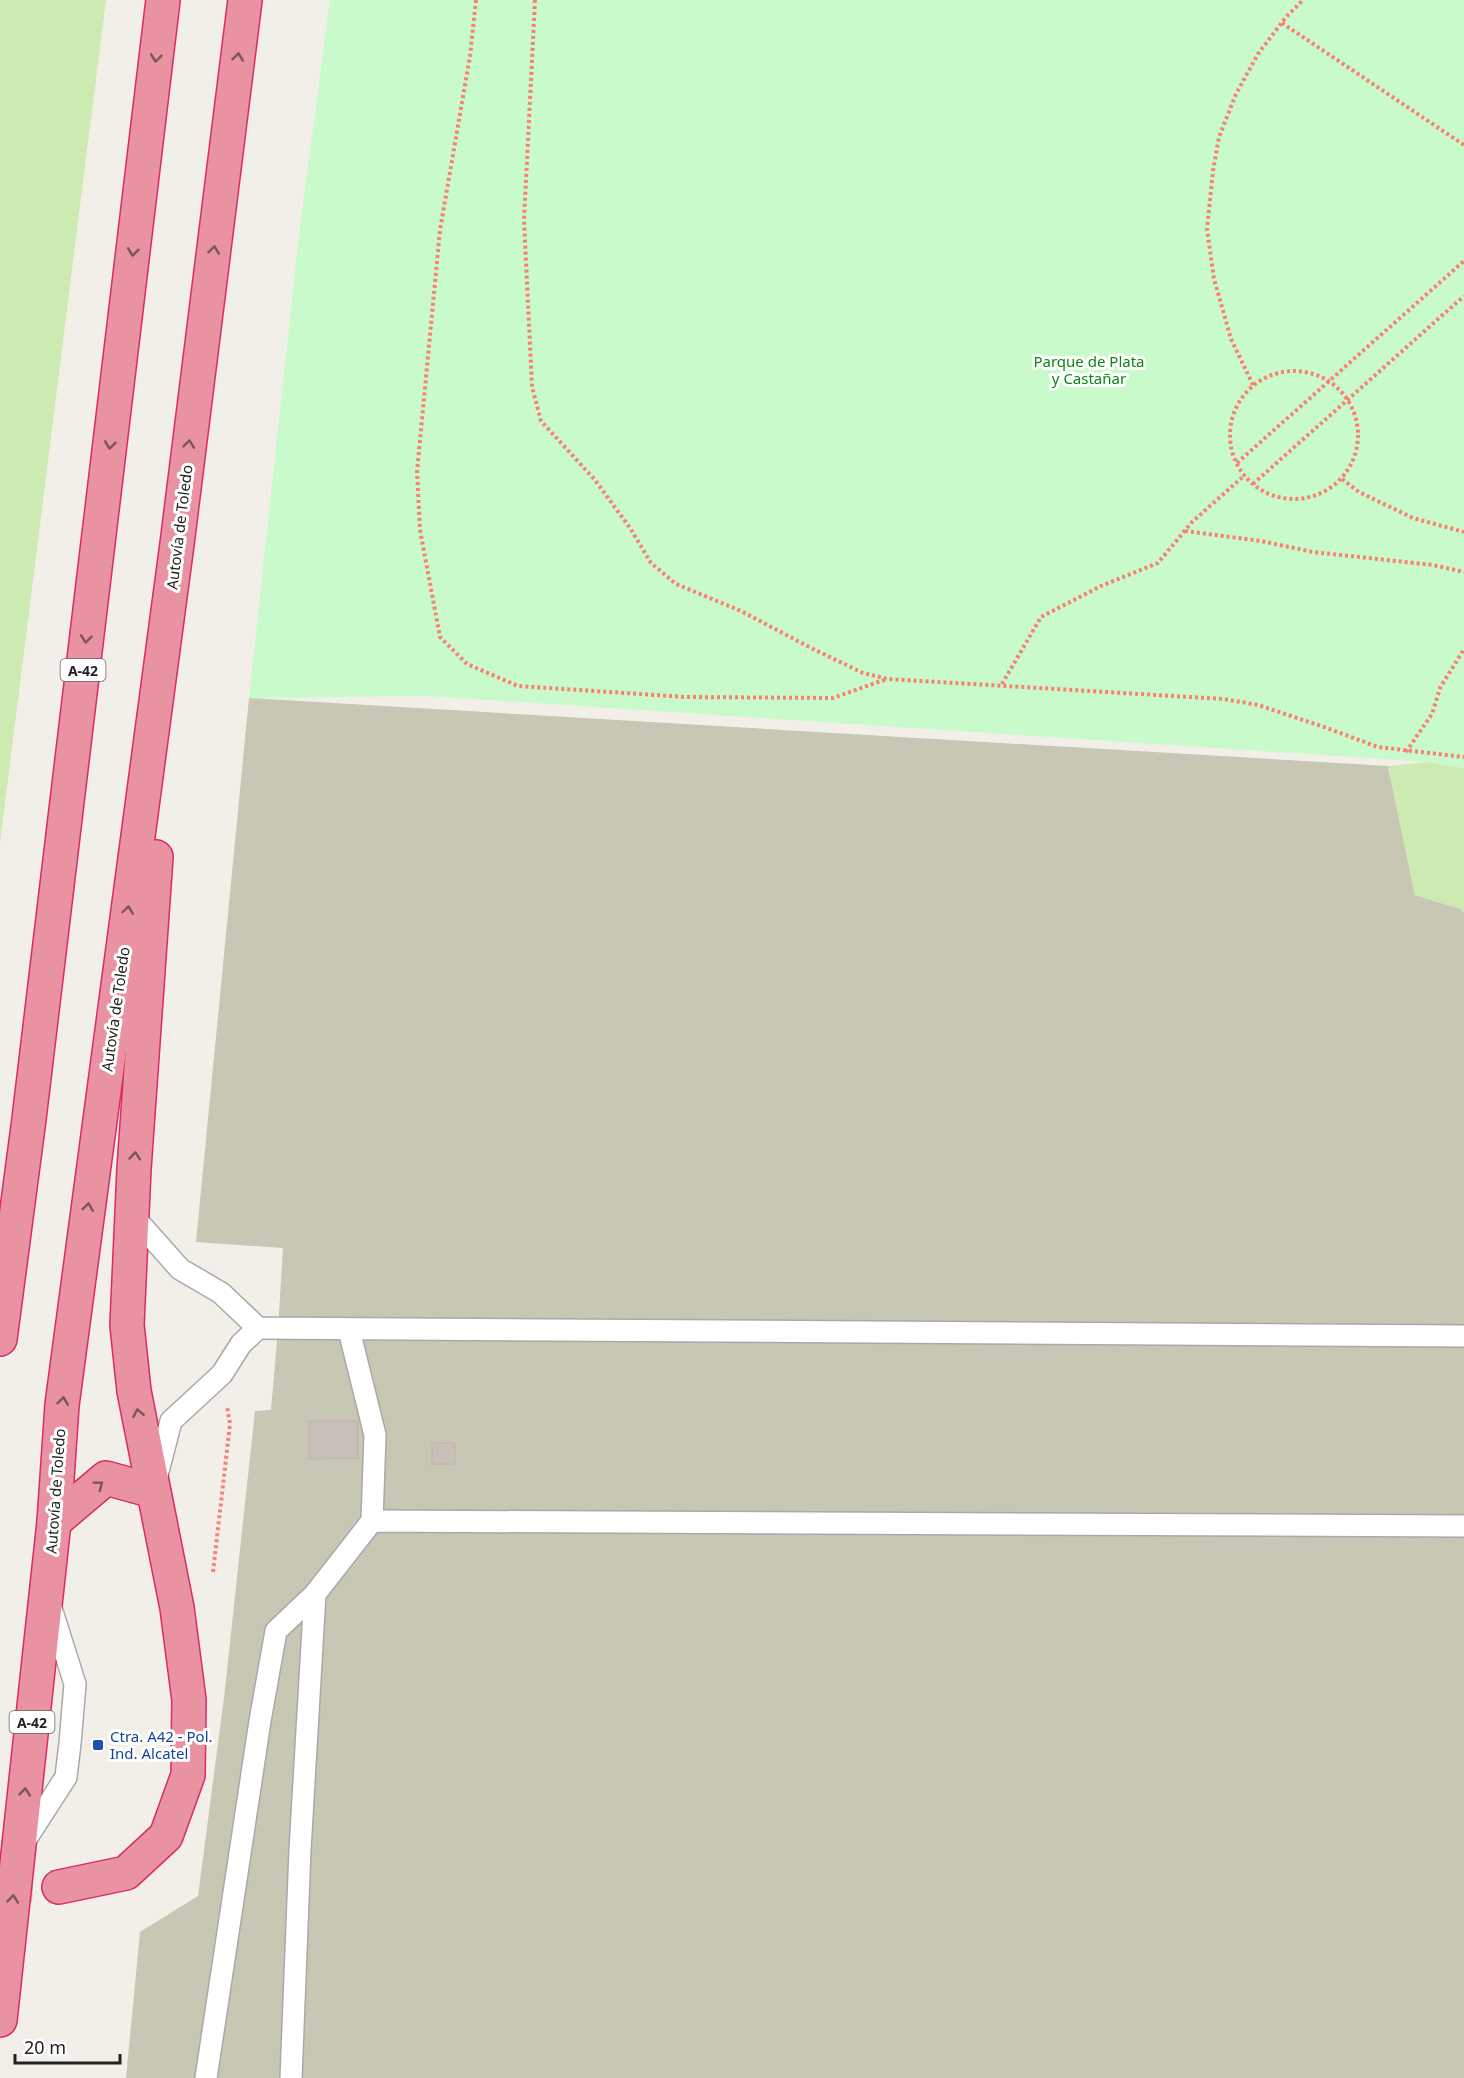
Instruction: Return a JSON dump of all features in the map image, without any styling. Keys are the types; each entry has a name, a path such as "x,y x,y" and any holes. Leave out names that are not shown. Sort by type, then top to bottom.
{"highway":[{"name":"A-42","path":"0,1339 29,1119 163,0"},
{"name":"Autovía de Toledo","path":"0,2020 54,1522 62,1405 177,544 245,0"},
{"path":"59,1887 126,1873 166,1836 188,1775 187,1689 177,1608 134,1391 127,1325 132,1215 177,544"},
{"path":"0,1203 4,1185 29,1119"},
{"path":"54,1522 106,1478 153,1491"}],"lane":[{"path":"132,1215 180,1269 221,1293 258,1328 1464,1336"},
{"path":"153,1491 171,1421 222,1374 241,1344 258,1328"},
{"path":"206,2078 260,1721 276,1631 315,1594 372,1521 375,1435 349,1330"},
{"path":"372,1521 1464,1526"},
{"path":"291,2078 300,1850 315,1594"}],"path":[{"path":"476,0 470,56 440,230 417,472 420,530 440,636 467,664 518,686 686,697 833,699 888,679"},
{"path":"535,0 524,220 532,387 541,421 595,480 630,528 651,563 676,584 741,611 863,673 888,679 1224,699 1257,705 1378,747 1464,757"},
{"path":"1254,385 1231,339 1214,279 1207,229 1213,171 1219,137 1236,94 1258,54 1303,0"},
{"path":"1282,23 1464,145"},
{"path":"1237,464 1464,261"},
{"path":"1254,484 1464,296"},
{"path":"1294,370 1311,372 1329,381 1348,399 1356,417 1359,434 1357,451 1351,466 1342,479 1312,497 1295,499 1278,497 1262,490 1245,475 1232,452 1230,435 1232,418 1238,403 1254,385 1277,372 1294,370"},
{"path":"1002,684 1041,617 1101,586 1158,563 1192,522 1245,475"},
{"path":"1342,479 1359,492 1413,518 1464,532"},
{"path":"1185,531 1261,541 1312,552 1433,565 1464,572"},
{"path":"1406,752 1432,714 1440,688 1464,649"},
{"path":"213,1572 230,1424 222,1374"}],"shaded area":[{"path":"249,698 1388,766 1415,895 1461,909 1464,913 1464,2078 126,2078 140,1932 198,1896 224,1698 255,1411 271,1410 283,1248 196,1242"}],"green space":[{"path":"0,0 106,0 0,843"},
{"name":"Parque de Plata y Castañar","path":"330,0 1464,0 1464,768 1429,762 427,696 249,698 299,235"},
{"path":"1429,762 1464,768 1464,913 1461,909 1415,895 1388,766"}],"building":[{"path":"309,1421 358,1421 358,1458 309,1459"},
{"path":"432,1443 455,1443 455,1464 432,1464"}],"tunnel":[{"path":"0,1884 59,1887"}],"place":[{"name":"Ctra. A42 - Pol. Ind. Alcatel","path":"98,1745"}]}
